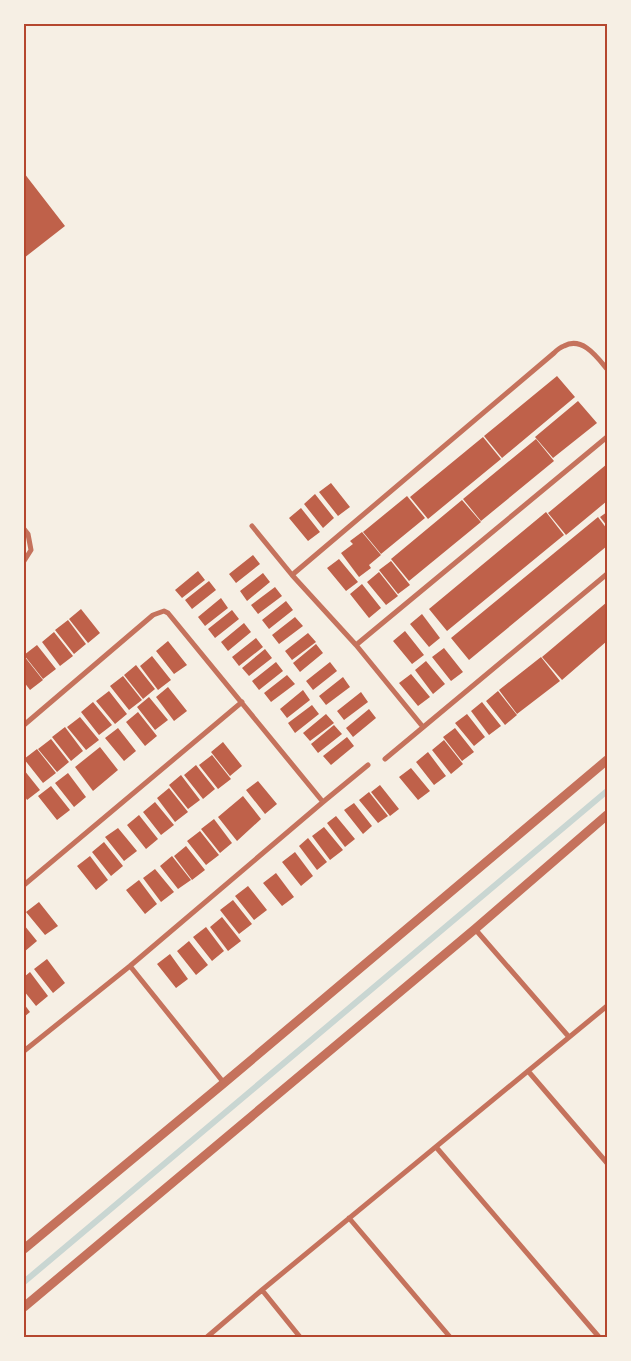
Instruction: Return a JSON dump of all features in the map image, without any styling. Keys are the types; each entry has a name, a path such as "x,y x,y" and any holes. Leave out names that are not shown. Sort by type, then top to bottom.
{"street":[{"path":"292,575 565,345 574,343 583,346 592,352 607,369"},
{"path":"356,645 607,437"},
{"path":"252,526 292,575 356,645 423,727"},
{"path":"24,529 28,534 31,550 24,561"},
{"path":"385,759 607,574"},
{"path":"24,725 153,615 164,611 168,612 323,802"},
{"path":"24,885 242,702"},
{"path":"24,1249 224,1084 607,760"},
{"path":"24,1051 130,966 368,765"},
{"path":"24,1306 475,929 607,816"},
{"path":"475,929 569,1038"},
{"path":"130,966 224,1084"},
{"path":"207,1337 607,1006"},
{"path":"528,1072 607,1163"},
{"path":"436,1147 599,1337"},
{"path":"349,1218 450,1337"},
{"path":"262,1290 300,1337"}],"building":[{"path":"24,173 65,226 24,258"},
{"path":"557,376 575,397 502,458 484,436"},
{"path":"578,401 597,423 553,458 535,437"},
{"path":"483,437 501,459 428,519 410,497"},
{"path":"536,439 554,461 481,521 463,499"},
{"path":"607,464 607,501 566,535 548,513"},
{"path":"331,483 350,507 338,516 319,492"},
{"path":"315,494 334,518 323,528 304,504"},
{"path":"407,496 425,518 381,554 363,532"},
{"path":"462,500 481,522 409,581 391,559"},
{"path":"301,508 320,532 308,541 289,518"},
{"path":"546,512 564,535 447,631 429,609"},
{"path":"607,512 607,526 600,517"},
{"path":"598,517 607,529 607,546 469,660 451,638"},
{"path":"362,532 381,555 369,565 371,568 359,577 341,553 353,544 350,541"},
{"path":"253,555 260,564 236,583 229,574"},
{"path":"339,559 358,582 346,591 327,568"},
{"path":"391,561 410,585 398,594 379,570"},
{"path":"198,571 205,580 182,598 175,590"},
{"path":"379,572 398,596 386,605 367,582"},
{"path":"263,573 270,582 247,601 240,591"},
{"path":"209,581 216,590 192,609 185,600"},
{"path":"362,584 381,608 369,618 350,594"},
{"path":"275,587 282,596 258,614 251,605"},
{"path":"221,598 228,608 205,626 198,617"},
{"path":"286,601 293,610 269,629 262,620"},
{"path":"607,602 607,641 562,680 542,657"},
{"path":"81,609 100,633 88,643 69,619"},
{"path":"232,610 239,619 215,638 208,629"},
{"path":"422,614 440,638 429,647 410,624"},
{"path":"295,617 303,626 279,644 272,635"},
{"path":"68,620 86,644 74,654 55,630"},
{"path":"244,623 251,632 228,651 221,642"},
{"path":"405,631 424,655 412,664 393,641"},
{"path":"54,632 73,656 60,666 42,642"},
{"path":"308,633 316,642 292,660 285,651"},
{"path":"256,638 263,647 239,666 232,657"},
{"path":"168,641 187,665 174,674 156,651"},
{"path":"316,644 323,653 300,672 293,663"},
{"path":"37,645 56,669 43,679 24,655"},
{"path":"444,648 463,672 451,681 432,657"},
{"path":"265,649 272,658 249,676 242,668"},
{"path":"24,656 43,680 30,690 24,682"},
{"path":"152,656 171,680 158,690 140,666"},
{"path":"541,657 560,681 517,714 499,690"},
{"path":"426,661 445,684 433,694 415,670"},
{"path":"276,662 283,671 259,690 252,681"},
{"path":"330,662 337,671 313,690 306,681"},
{"path":"136,665 155,689 143,699 124,675"},
{"path":"411,674 430,697 418,706 399,683"},
{"path":"287,675 295,684 271,702 264,693"},
{"path":"123,676 142,700 129,710 110,686"},
{"path":"343,677 350,687 326,705 319,696"},
{"path":"168,687 187,711 174,721 156,697"},
{"path":"303,690 310,700 287,718 280,709"},
{"path":"109,691 127,714 115,724 96,701"},
{"path":"498,691 517,715 505,725 486,701"},
{"path":"361,692 368,702 344,720 337,711"},
{"path":"149,697 168,720 155,730 137,707"},
{"path":"93,702 112,725 99,735 81,712"},
{"path":"482,702 501,726 489,735 471,711"},
{"path":"312,705 319,714 295,733 288,723"},
{"path":"369,709 376,718 353,737 346,728"},
{"path":"138,712 157,736 145,746 126,722"},
{"path":"326,714 334,723 310,741 303,733"},
{"path":"467,714 485,737 474,746 455,723"},
{"path":"80,717 99,740 86,750 67,727"},
{"path":"334,725 342,734 318,753 311,744"},
{"path":"65,727 83,751 71,761 52,737"},
{"path":"118,728 136,751 124,761 105,738"},
{"path":"455,728 474,752 462,761 443,737"},
{"path":"347,737 354,746 331,765 323,756"},
{"path":"51,739 69,762 57,772 38,749"},
{"path":"444,740 463,764 451,774 432,750"},
{"path":"223,742 242,766 230,776 211,752"},
{"path":"100,747 118,770 93,791 75,767"},
{"path":"37,749 56,773 43,783 24,759"},
{"path":"428,752 446,776 434,785 416,762"},
{"path":"212,755 231,779 218,789 199,765"},
{"path":"196,765 215,789 203,799 184,775"},
{"path":"411,768 430,791 418,800 399,777"},
{"path":"24,770 40,790 27,800 24,795"},
{"path":"68,773 86,797 74,807 55,783"},
{"path":"181,775 200,800 188,809 169,785"},
{"path":"258,781 277,804 265,814 246,790"},
{"path":"380,785 399,809 390,816 371,792"},
{"path":"51,786 70,810 57,820 38,796"},
{"path":"169,788 188,812 175,822 157,798"},
{"path":"369,792 388,816 378,823 359,800"},
{"path":"243,796 261,819 237,841 218,817"},
{"path":"155,802 174,825 161,835 143,812"},
{"path":"354,803 372,826 363,834 344,810"},
{"path":"139,815 158,839 146,849 127,825"},
{"path":"336,816 355,839 345,847 327,823"},
{"path":"214,819 232,843 220,853 201,829"},
{"path":"324,827 343,850 330,860 312,836"},
{"path":"118,828 137,851 124,861 105,837"},
{"path":"200,831 219,855 206,865 187,841"},
{"path":"308,838 327,862 317,870 299,846"},
{"path":"104,842 123,866 111,876 92,852"},
{"path":"186,846 205,870 192,880 174,856"},
{"path":"295,852 313,876 301,886 282,862"},
{"path":"90,856 108,880 96,890 77,866"},
{"path":"172,856 191,880 178,889 160,866"},
{"path":"155,869 174,892 161,902 143,878"},
{"path":"276,873 294,897 282,906 263,883"},
{"path":"139,880 157,904 145,914 126,890"},
{"path":"248,886 267,910 254,920 235,896"},
{"path":"233,900 252,924 239,934 220,910"},
{"path":"39,902 58,926 45,935 26,912"},
{"path":"222,917 241,941 228,951 210,927"},
{"path":"24,925 37,941 24,952"},
{"path":"206,927 224,951 212,961 193,937"},
{"path":"189,941 208,965 196,975 177,951"},
{"path":"170,954 188,979 176,988 157,964"},
{"path":"47,959 65,983 53,993 34,969"},
{"path":"30,972 48,996 36,1006 24,991 24,977"},
{"path":"24,1004 30,1012 24,1017"}],"waterway":[{"path":"24,1282 607,791"}]}
